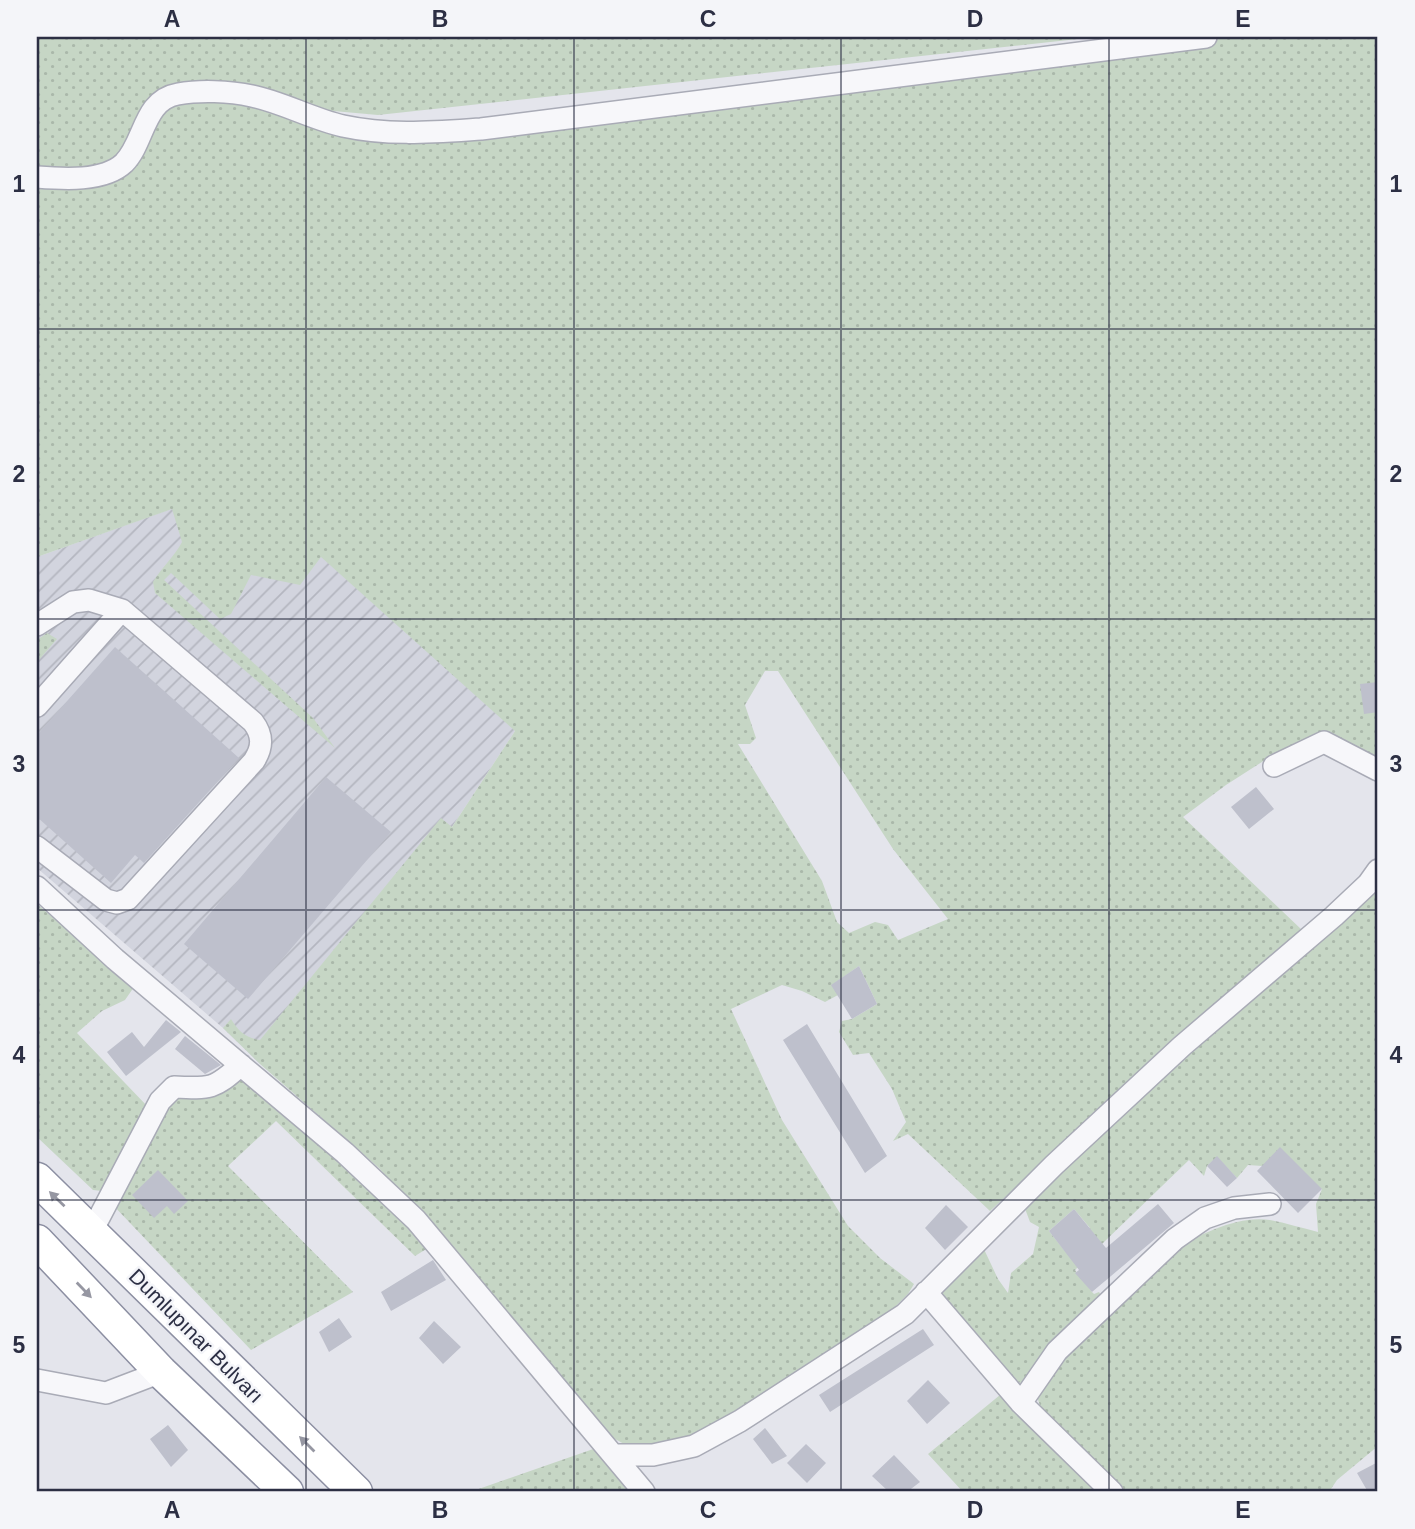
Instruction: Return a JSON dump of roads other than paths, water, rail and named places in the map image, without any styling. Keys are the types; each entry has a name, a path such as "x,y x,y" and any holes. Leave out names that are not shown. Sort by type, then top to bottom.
{"highway":[{"name":"Dumlupınar Bulvarı","path":"37,1179 356,1492"},
{"path":"37,1241 161,1371 287,1492"}],"street":[{"path":"37,177 85,177 107,172 123,164 134,150 152,111 160,102 173,95 188,93 252,96 344,126 415,134 481,129 1206,37"},
{"path":"37,625 73,602 89,600 122,610 253,722 262,740 260,752 128,899 117,904 106,900 37,847"},
{"path":"37,706 122,610"},
{"path":"1274,766 1324,742 1378,770"},
{"path":"615,1455 653,1455 694,1446 740,1421 905,1314 1054,1165 1182,1046 1334,916 1368,884 1378,870"},
{"path":"37,887 115,959 345,1153 416,1220 644,1492"},
{"path":"91,1233 160,1101 174,1087 217,1086 242,1065"},
{"path":"1021,1403 1057,1351 1175,1239 1205,1218 1234,1208 1270,1204"},
{"path":"926,1292 1021,1403 1112,1492"},
{"path":"37,1380 106,1393 161,1371"}]}
